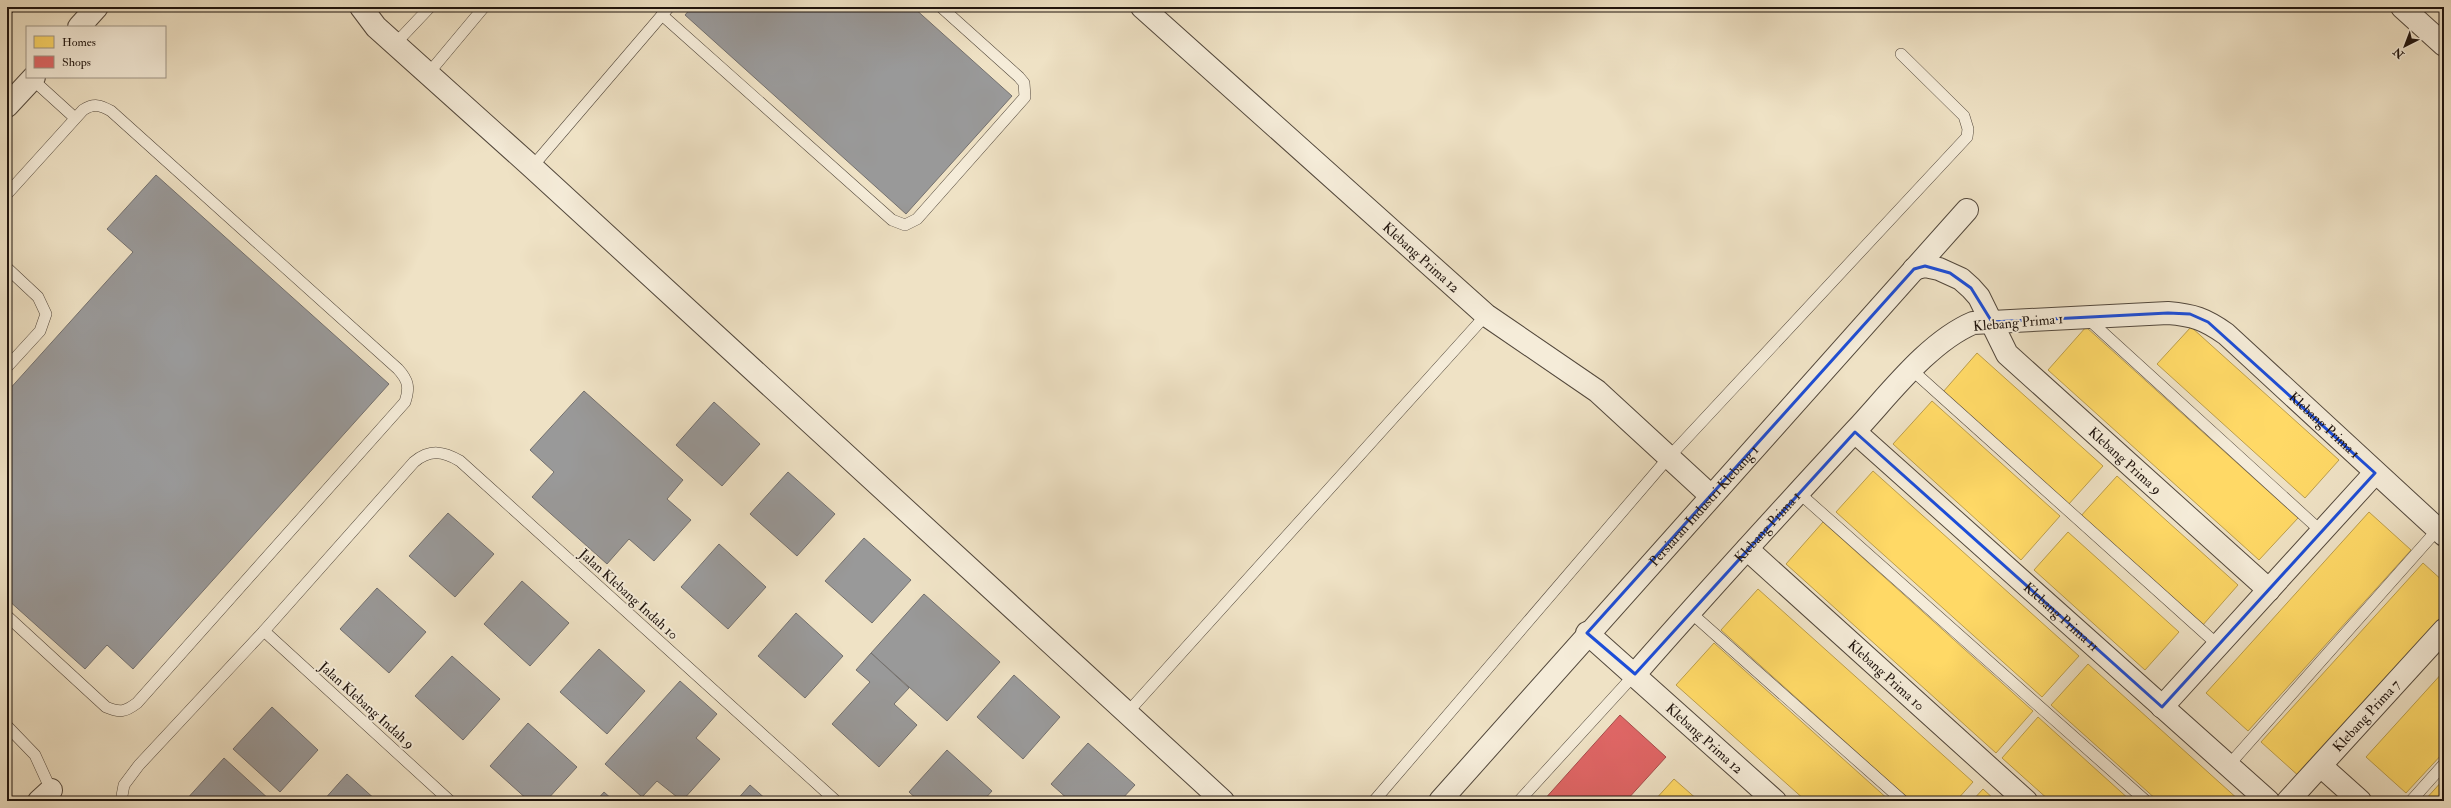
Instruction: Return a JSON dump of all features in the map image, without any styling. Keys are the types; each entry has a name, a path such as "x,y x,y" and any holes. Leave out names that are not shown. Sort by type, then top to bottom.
{"street":[{"path":"80,26 97,7"},
{"path":"361,7 376,27 532,167 1128,712 1222,801"},
{"name":"Klebang Prima 12","path":"1142,7 1486,315 1597,391 1710,495"},
{"path":"2402,7 2444,45"},
{"path":"7,106 33,78"},
{"name":"Persiaran Industri Klebang 1","path":"1440,801 1710,495 1967,210"},
{"name":"Klebang Prima 9","path":"1914,269 1925,266 1939,269 1961,279 1979,297 2007,354 2269,590"},
{"name":"Klebang Prima 1","path":"1635,674 1798,492 1912,370 1959,329 1973,324 2168,313 2190,314 2208,322 2226,334 2375,473 2441,532"},
{"name":"Klebang Prima 11","path":"1855,432 2268,801"},
{"path":"2162,706 2219,646 2375,473"},
{"name":"Klebang Prima 10","path":"1747,549 2026,801"},
{"name":"Klebang Prima 7","path":"2288,801 2444,630"},
{"name":"Klebang Prima 12","path":"1587,633 1635,674 1761,796"},
{"path":"2321,766 2360,801"}],"lane":[{"path":"395,44 430,7"},
{"path":"428,74 484,7"},
{"path":"532,167 666,11 892,220 905,224 917,219 1024,97 1024,83 1019,77 941,7"},
{"path":"1374,801 1669,457 1967,137 1968,129 1964,116 1901,54"},
{"path":"33,78 76,118"},
{"path":"7,194 76,118 91,105 101,105 111,111 398,368 407,378 409,390 405,402 142,697 126,711 117,712 106,707 7,616"},
{"path":"7,268 38,297 46,314 40,331 7,367"},
{"path":"1128,712 1486,315"},
{"path":"2086,317 2322,532"},
{"path":"1912,370 2219,646"},
{"name":"Jalan Klebang Indah 10","path":"121,801 124,786 139,765 264,631 414,462 430,453 449,455 460,461 836,801"},
{"path":"1798,492 2146,801"},
{"path":"2228,766 2441,532"},
{"path":"1690,612 1902,801"},
{"name":"Jalan Klebang Indah 9","path":"264,631 450,801"},
{"path":"1519,801 1635,674"},
{"path":"7,726 34,755 45,795"},
{"path":"2411,801 2444,764"}],"highlighted area":[{"path":"1925,266 1950,273 1971,288 1992,322 2168,313 2190,314 2208,322 2375,473 2162,707 1855,432 1635,674 1587,633 1914,269"}],"building: Homes":[{"path":"2086,327 2298,518 2259,560 2048,370"},
{"path":"2191,327 2339,460 2305,498 2157,364"},
{"path":"1977,353 2103,466 2068,505 1943,392"},
{"path":"1932,401 2060,516 2021,560 1893,444"},
{"path":"1873,471 2079,656 2042,697 1836,512"},
{"path":"2117,476 2238,585 2202,626 2080,517"},
{"path":"2369,512 2411,550 2248,731 2206,693"},
{"path":"1823,522 2033,711 1996,753 1786,564"},
{"path":"2068,532 2179,632 2145,670 2034,570"},
{"path":"2423,563 2444,582 2444,620 2301,778 2261,742"},
{"path":"1758,589 1973,782 1956,801 1911,801 1721,630"},
{"path":"1714,643 1890,801 1806,801 1676,685"},
{"path":"2088,664 2240,801 2158,801 2051,705"},
{"path":"2444,671 2444,752 2406,793 2366,757"},
{"path":"2038,717 2131,801 2050,801 2002,758"},
{"path":"1674,779 1699,801 1654,801"},
{"path":"2444,779 2444,801 2424,801"},
{"path":"1983,789 1996,801 1972,801"}],"building: Shops":[{"path":"1620,715 1666,757 1626,801 1543,801"}],"building: Industry":[{"path":"7,7 18,7 9,16 7,14"},
{"path":"692,7 913,7 1012,96 906,214 685,15"},
{"path":"156,175 389,384 133,669 107,645 85,669 7,599 7,392 133,252 107,229"},
{"path":"584,391 683,480 667,499 691,520 654,561 629,539 607,564 532,497 554,472 530,450"},
{"path":"714,402 760,444 722,486 676,445"},
{"path":"788,472 835,514 797,556 750,514"},
{"path":"448,513 494,554 455,597 409,556"},
{"path":"864,538 911,580 872,623 825,581"},
{"path":"719,544 766,587 728,629 681,587"},
{"path":"522,581 569,623 530,666 484,624"},
{"path":"377,588 426,632 389,673 340,629"},
{"path":"924,594 1000,662 947,721 871,653"},
{"path":"796,613 843,656 805,698 758,656"},
{"path":"599,649 645,691 607,734 560,692"},
{"path":"871,653 909,688 894,704 917,725 879,767 832,724 870,682 856,670"},
{"path":"452,656 500,699 463,740 415,696"},
{"path":"1014,675 1060,717 1023,759 977,717"},
{"path":"680,681 717,714 696,738 720,759 682,801 657,781 642,797 605,764"},
{"path":"272,707 318,750 280,792 233,749"},
{"path":"528,723 577,767 546,801 529,801 490,766"},
{"path":"1088,743 1135,785 1120,801 1070,801 1051,784"},
{"path":"947,750 992,791 983,801 919,801 909,792"},
{"path":"224,758 271,801 185,801"},
{"path":"347,774 377,801 323,801"},
{"path":"750,785 768,801 736,801"},
{"path":"604,792 614,801 596,801"}]}
